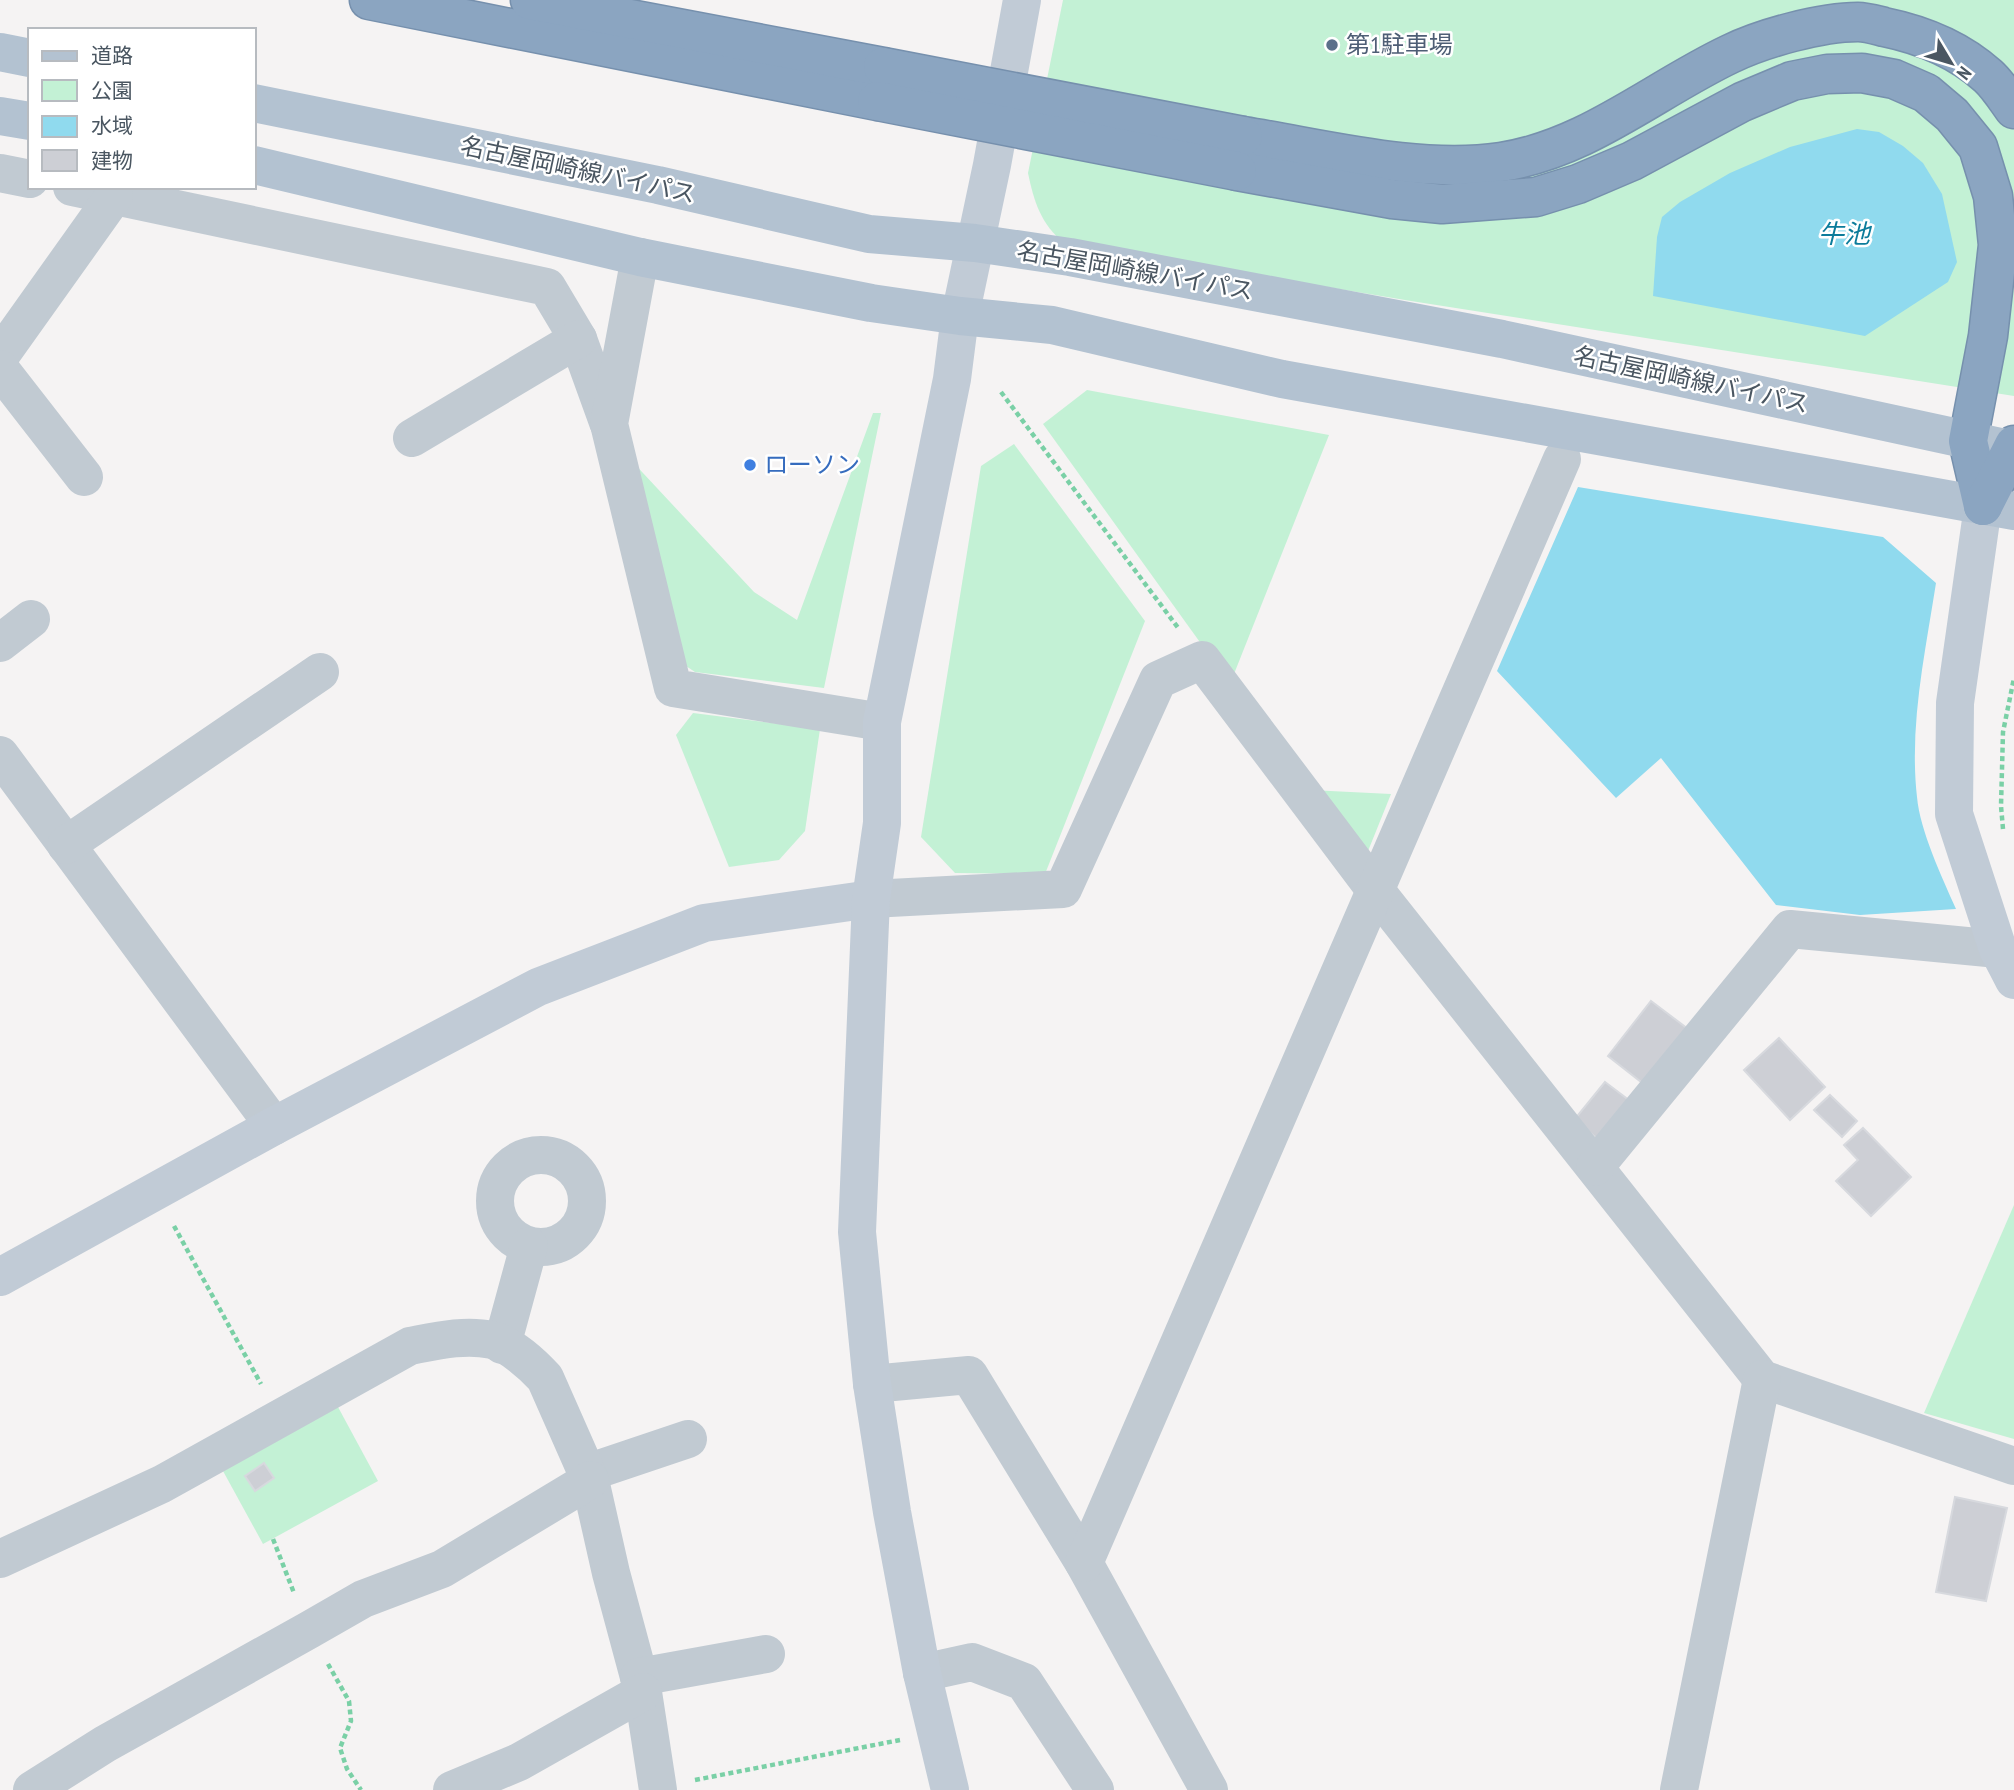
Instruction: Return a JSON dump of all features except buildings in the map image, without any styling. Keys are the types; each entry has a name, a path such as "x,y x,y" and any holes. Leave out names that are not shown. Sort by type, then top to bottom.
{"highway":[{"path":"369,0 880,84 1240,153 1392,199 1442,204 1536,197 1578,184 1632,161 1742,102 1792,81 1827,74 1862,73 1894,79 1926,93 1952,116 1978,147 1993,196 1998,245 1988,336 1968,441 1999,508"},
{"path":"530,0 880,84"},
{"path":"1240,153 1447,164 1501,162 1550,149 1603,126 1731,53 1796,31 1858,22 1913,33 1956,51 1989,77 2014,109"},
{"path":"1999,508 2014,449"}],"main road":[{"path":"0,52 28,58"},
{"name":"名古屋岡崎線バイパス","path":"256,103 658,185 869,234 975,243 1070,257 1502,340 2014,449"},
{"path":"0,116 28,121"},
{"path":"256,165 640,257 871,303 960,316 1052,325 1296,381 1999,508"}],"street":[{"path":"950,1790 922,1672 892,1512 873,1384 857,1232 871,900 882,823 882,722 952,379 960,316 1022,0"},
{"path":"0,173 28,179"},
{"path":"82,189 547,287 578,339 609,424 673,688 882,722"},
{"path":"0,356 114,195"},
{"path":"609,424 640,257"},
{"path":"412,438 578,339"},
{"path":"0,369 85,477"},
{"path":"1084,1563 1562,459"},
{"path":"1595,1167 1790,929 2006,964 1954,814 1955,703 1999,508"},
{"path":"0,643 31,620"},
{"path":"0,1277 274,1126 538,987 704,923 871,900 1063,889 1158,680 1202,660 1376,891 1762,1379 2014,1466"},
{"path":"66,845 320,672"},
{"path":"4,770 66,845 274,1126"},
{"path":"502,1345 529,1245"},
{"path":"0,1559 162,1485 410,1346 452,1338 491,1340 532,1365 545,1378 588,1477 641,1684 657,1789"},
{"path":"873,1384 969,1375 1084,1563 1209,1790"},
{"path":"1679,1790 1762,1379"},
{"path":"32,1790 105,1744 363,1599 442,1569 588,1477 688,1439"},
{"path":"452,1790 519,1762 641,1684 765,1654"},
{"path":"922,1672 972,1662 1024,1682 1095,1790"}],"path":[{"path":"1001,392 1202,660"},
{"path":"2003,840 2003,732 2014,678"},
{"path":"156,1193 280,1419"},
{"path":"273,1539 309,1630 349,1701 351,1721 340,1748 347,1769 361,1790"},
{"path":"657,1789 935,1732"}],"green space":[{"path":"1063,0 2014,0 2014,396 1064,243 1044,220 1028,173"},
{"path":"1087,390 1329,435 1230,684 1043,424"},
{"path":"873,413 881,413 824,688 695,672 677,660 629,458 754,592 797,620"},
{"path":"1014,444 1145,621 1045,874 955,873 921,837 981,466"},
{"path":"693,713 820,729 805,831 779,860 729,867 676,735"},
{"path":"1310,790 1391,794 1364,861"},
{"path":"2014,1205 2014,1439 1924,1413"},
{"path":"338,1407 378,1481 263,1544 223,1471"}],"water":[{"name":"牛池","path":"1857,129 1879,132 1903,146 1923,163 1942,194 1957,262 1948,282 1865,336 1653,296 1657,237 1662,217 1680,202 1730,173 1790,147"},
{"path":"1578,487 1883,537 1936,583 1919,690 1915,770 1922,824 1956,909 1860,915 1776,905 1661,758 1616,798 1497,671"}],"place":[{"name":"第1駐車場","path":"1332,45"},
{"name":"ローソン","path":"750,465"}]}
